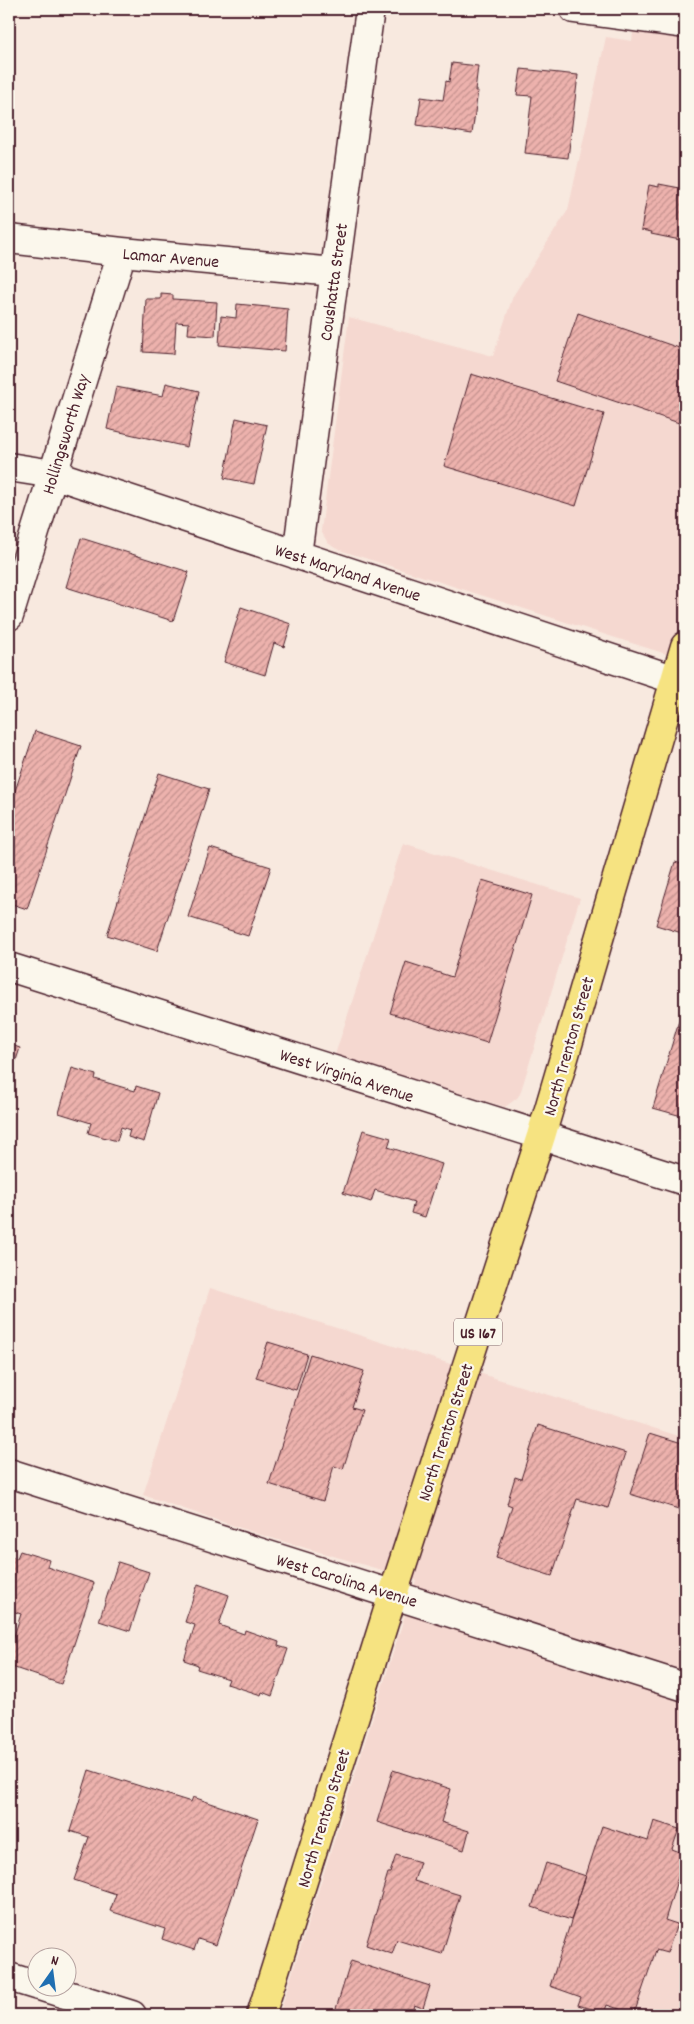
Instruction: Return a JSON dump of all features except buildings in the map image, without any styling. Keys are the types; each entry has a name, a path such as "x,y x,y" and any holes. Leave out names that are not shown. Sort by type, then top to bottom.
{"highway":[{"name":"North Trenton Street","path":"261,2015 393,1594 541,1136 680,681 685,646"}],"street":[{"name":"Coushatta Street","path":"297,555 370,9"},
{"path":"574,9 685,24"},
{"name":"Lamar Avenue","path":"9,239 122,252 334,272"},
{"name":"Hollingsworth Way","path":"9,616 122,252"},
{"name":"West Maryland Avenue","path":"9,467 53,474 680,681"},
{"name":"West Virginia Avenue","path":"9,967 685,1181"},
{"name":"West Carolina Avenue","path":"9,1473 685,1687"},
{"path":"9,1977 28,1983"},
{"path":"70,1996 132,2015"}],"shaded area":[{"path":"636,9 685,9 685,660 343,551 328,543 321,531 349,317 493,356 513,296 568,210 606,37 632,41"},
{"path":"403,843 580,898 520,1094 505,1107 335,1055"},
{"path":"210,1288 685,1438 685,2015 279,2015 416,1580 261,1535 143,1495"}]}
